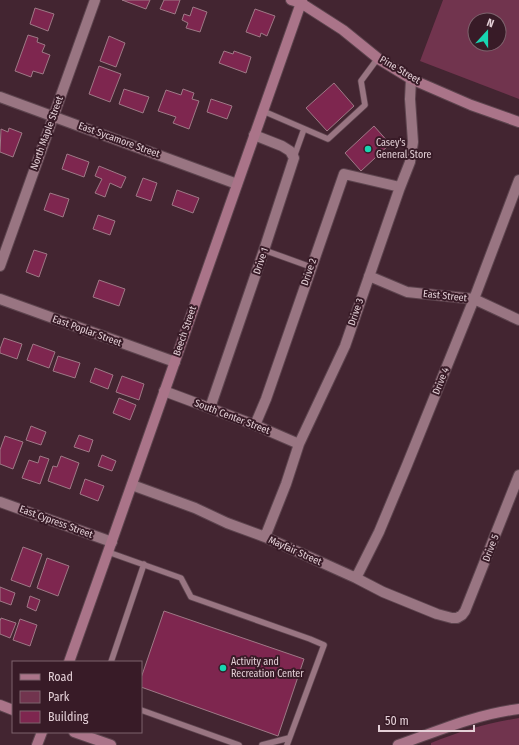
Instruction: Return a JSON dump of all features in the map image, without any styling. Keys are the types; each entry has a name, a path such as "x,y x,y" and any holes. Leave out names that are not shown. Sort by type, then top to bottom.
{"street":[{"name":"North Maple Street","path":"0,266 95,0"},
{"name":"Pine Street","path":"298,1 343,30 378,58 411,79 519,122"},
{"name":"Beech Street","path":"69,661 263,111 298,1"},
{"name":"Drive 3","path":"265,537 286,484 299,444 345,346 410,162 413,142 410,99 411,79"},
{"name":"East Sycamore Street","path":"0,97 237,184"},
{"path":"254,135 282,146 290,151 294,158"},
{"name":"Drive 1","path":"210,408 294,158"},
{"name":"Drive 2","path":"255,424 266,399 344,174 400,187"},
{"name":"Drive 4","path":"356,578 380,532 474,299 519,180"},
{"name":"East Street","path":"369,276 406,292 474,299 519,320"},
{"name":"East Poplar Street","path":"0,299 175,362"},
{"name":"South Center Street","path":"164,391 255,424 299,444"},
{"name":"Drive 5","path":"457,618 466,611 519,475"},
{"name":"Mayfair Street","path":"132,485 195,508 265,537 356,578 383,592 437,614 457,618"},
{"name":"East Cypress Street","path":"0,502 110,547"},
{"path":"0,706 12,710"},
{"path":"398,745 416,742 476,718 519,710"},
{"path":"37,745 42,733"},
{"path":"77,733 111,745"}],"lane":[{"path":"263,111 328,139 365,105 361,81 378,58"},
{"path":"294,158 304,129"},
{"path":"264,250 311,267"},
{"path":"110,547 144,564 181,578 192,597 324,645 287,745"},
{"path":"110,661 144,564"},
{"path":"142,710 239,745"},
{"path":"262,745 289,738"}],"green space":[{"path":"443,0 519,0 519,99 420,61"},
{"path":"519,718 519,745 431,745 431,743 464,731 496,722"}],"building":[{"path":"122,0 150,0 146,9"},
{"path":"164,0 180,0 175,14 160,9"},
{"path":"193,7 207,12 200,32 186,28 188,23 182,20 184,14 190,16"},
{"path":"35,8 54,14 48,31 30,24"},
{"path":"255,9 275,16 267,36 261,33 260,37 246,32"},
{"path":"28,35 38,38 37,42 45,45 42,52 50,55 43,74 33,71 31,77 15,71"},
{"path":"109,36 125,43 116,67 100,61"},
{"path":"224,51 233,54 234,51 251,57 246,73 219,63"},
{"path":"99,66 121,74 110,102 89,94"},
{"path":"334,83 354,106 327,131 306,108"},
{"path":"124,89 149,97 143,113 119,104"},
{"path":"183,89 194,93 192,99 199,101 189,129 173,123 176,117 158,111 166,90 181,95"},
{"path":"211,99 232,106 227,119 207,112"},
{"name":"Casey's General Store","path":"374,126 390,144 361,171 345,153"},
{"path":"9,128 22,133 13,157 0,152 1,129 8,132"},
{"path":"67,154 89,162 84,177 62,169"},
{"path":"99,166 126,177 121,188 110,183 105,197 95,193 102,179 95,176"},
{"path":"143,178 157,183 151,201 136,196"},
{"path":"177,190 199,198 193,213 172,205"},
{"path":"50,193 69,199 63,217 44,210"},
{"path":"98,215 115,221 110,235 93,229"},
{"path":"34,250 47,254 39,277 26,272"},
{"path":"99,280 125,289 119,306 93,297"},
{"path":"4,338 22,344 17,359 0,353"},
{"path":"33,344 55,352 49,368 27,360"},
{"path":"58,356 80,363 75,378 53,371"},
{"path":"95,368 113,375 108,389 90,382"},
{"path":"122,376 144,384 139,400 116,392"},
{"path":"119,398 136,405 130,420 113,413"},
{"path":"31,426 46,432 41,445 26,440"},
{"path":"79,435 93,440 89,452 74,447"},
{"path":"5,436 23,442 13,469 0,464 0,450"},
{"path":"102,455 116,461 112,471 98,466"},
{"path":"40,456 49,459 40,484 22,478 29,460 38,463"},
{"path":"61,456 79,463 70,489 48,481 53,466 57,467"},
{"path":"85,479 104,486 98,501 80,494"},
{"path":"23,547 42,554 30,587 11,580"},
{"path":"47,558 69,566 58,596 37,588"},
{"path":"0,587 15,593 11,605 0,601"},
{"path":"30,596 40,600 36,611 27,607"},
{"name":"Activity and Recreation Center","path":"164,611 304,659 278,736 142,687 142,675"},
{"path":"1,618 16,623 10,638 0,634"},
{"path":"20,619 37,625 30,646 13,640"}],"place":[{"name":"Casey's General Store","path":"368,149"},
{"name":"Activity and Recreation Center","path":"223,668"}]}
